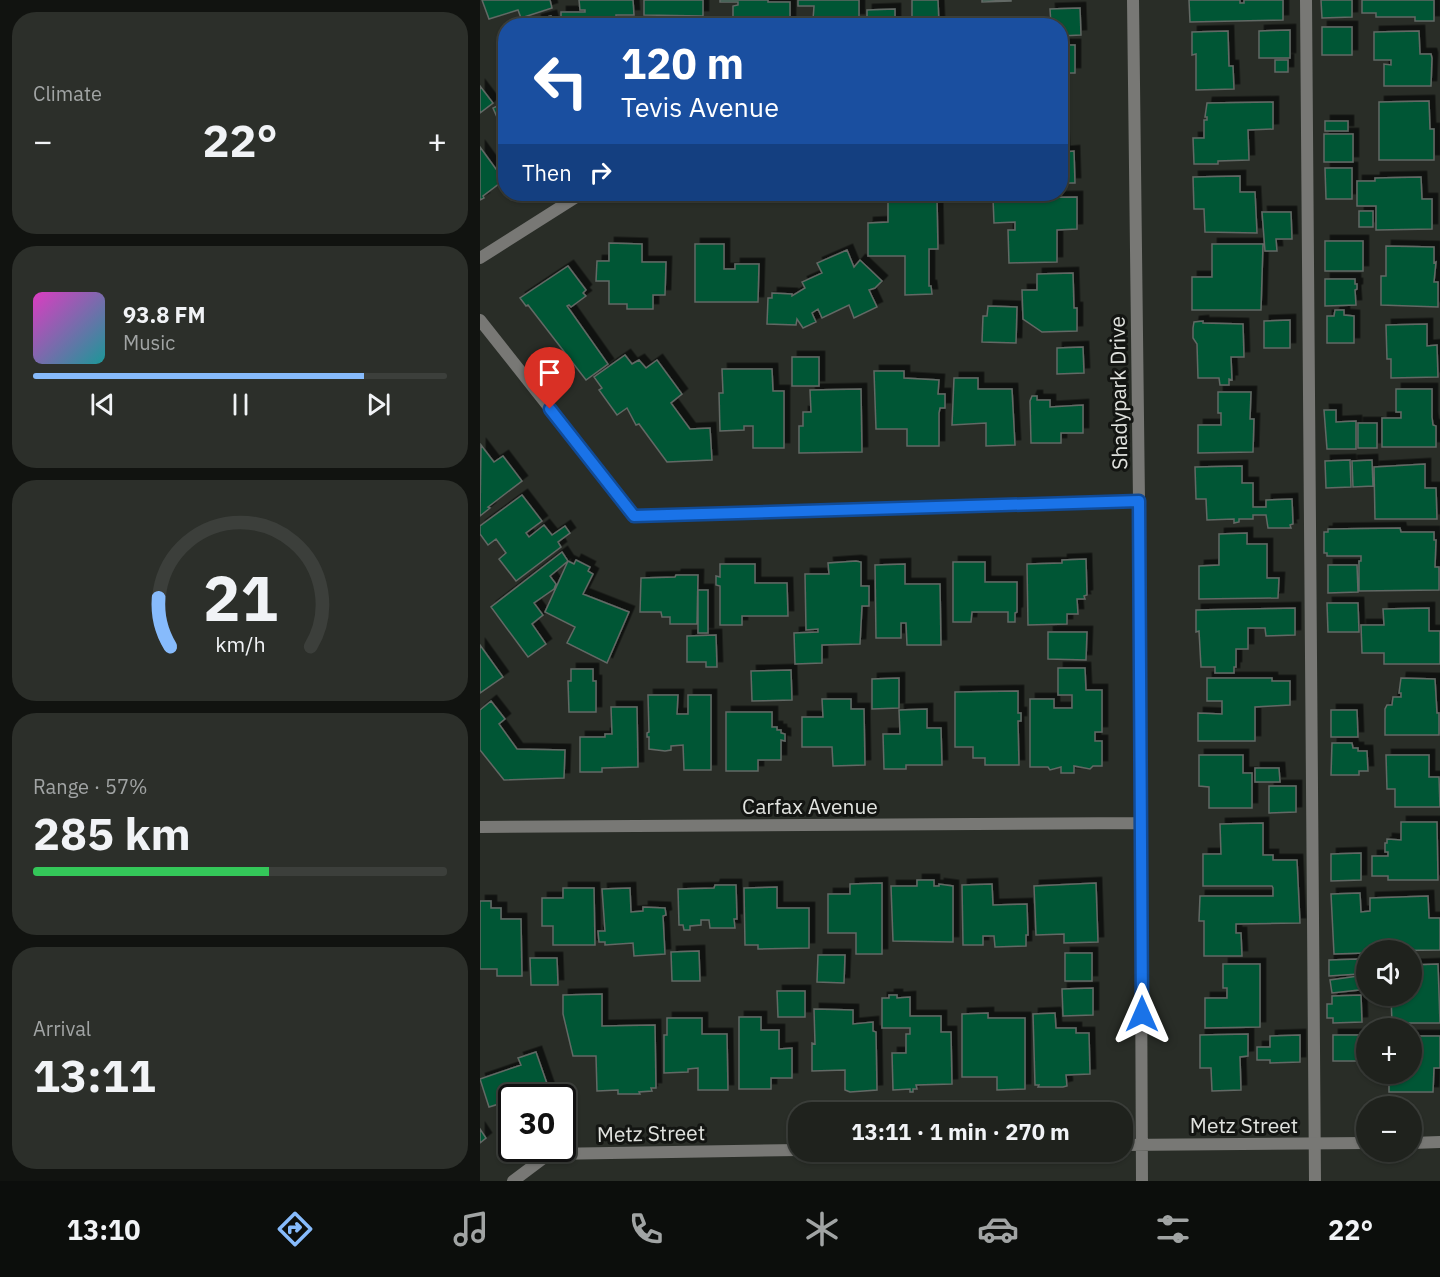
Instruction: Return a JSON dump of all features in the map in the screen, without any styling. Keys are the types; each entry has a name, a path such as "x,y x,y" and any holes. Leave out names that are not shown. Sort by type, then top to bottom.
{"street":[{"name":"Shadypark Drive","path":"1132,0 1139,501 1142,1181"},
{"path":"1306,0 1315,1181"},
{"path":"480,258 570,201"},
{"path":"480,320 634,516 1139,501"},
{"name":"Carfax Avenue","path":"480,827 1140,824"},
{"path":"1422,1143 1440,1142"},
{"name":"Metz Street","path":"1133,1145 1356,1143"},
{"name":"Metz Street","path":"513,1181 549,1154 788,1150"}],"building":[{"path":"482,0 550,0 552,8 521,18 518,10 489,19"},
{"path":"579,0 633,0 634,15 616,15 616,18 561,18 561,12 585,12 585,10 580,10"},
{"path":"644,0 703,0 703,16 644,15"},
{"path":"720,0 768,0 768,2 790,2 790,18 733,18 733,6 738,5 738,2 720,2"},
{"path":"798,0 859,0 859,18 813,18 814,6 798,6"},
{"path":"912,0 938,0 939,18 912,18"},
{"path":"982,0 1011,0 1011,1 982,2"},
{"path":"1189,0 1240,0 1240,3 1244,3 1244,0 1283,0 1283,20 1190,22"},
{"path":"1321,0 1352,0 1352,17 1322,18"},
{"path":"1362,0 1434,0 1434,21 1415,21 1415,17 1376,17 1376,13 1362,13"},
{"path":"1080,8 1081,35 1068,36 1068,18 1051,18 1050,9"},
{"path":"895,9 895,18 867,18 867,10"},
{"path":"1322,27 1352,27 1352,55 1322,55"},
{"path":"1290,30 1290,58 1259,58 1259,31"},
{"path":"1228,31 1229,66 1233,66 1234,89 1196,90 1196,54 1192,55 1192,32"},
{"path":"1419,31 1420,54 1431,54 1432,58 1431,86 1384,86 1384,64 1391,65 1391,60 1374,60 1374,32"},
{"path":"1068,45 1075,45 1075,73 1068,73"},
{"path":"1275,60 1288,60 1288,72 1275,72"},
{"path":"480,86 493,103 480,113"},
{"path":"1429,101 1430,129 1434,129 1434,160 1379,160 1379,102"},
{"path":"1273,102 1273,129 1248,130 1249,160 1194,164 1193,138 1204,138 1207,103"},
{"path":"498,106 498,119 493,108"},
{"path":"1325,121 1348,121 1348,131 1325,131"},
{"path":"1324,134 1353,134 1353,162 1324,162"},
{"path":"480,147 498,172 498,185 480,200"},
{"path":"1074,151 1075,183 1068,183 1068,152"},
{"path":"1325,168 1352,168 1352,199 1326,199"},
{"path":"1240,176 1240,192 1255,192 1257,233 1205,232 1204,209 1194,209 1193,177"},
{"path":"1421,177 1422,199 1432,199 1432,229 1376,230 1376,206 1357,206 1357,181 1375,181 1375,178"},
{"path":"1068,197 1077,197 1077,229 1057,230 1057,262 1009,263 1008,230 1015,230 1015,222 994,223 993,201 1068,201"},
{"path":"888,201 937,201 938,249 929,249 929,286 931,286 932,294 905,295 905,256 868,256 868,223 888,222"},
{"path":"1359,211 1373,211 1373,227 1359,227"},
{"path":"1262,212 1291,212 1292,239 1276,239 1277,251 1265,251"},
{"path":"1325,241 1363,241 1363,271 1325,271"},
{"path":"609,243 642,244 642,262 666,262 665,295 653,295 653,309 627,309 627,304 609,304 609,281 596,281 597,261 609,261"},
{"path":"695,244 724,244 724,269 735,269 735,264 759,264 758,302 695,302"},
{"path":"1212,244 1263,244 1261,310 1192,310 1192,277 1212,277"},
{"path":"1386,246 1434,247 1434,263 1436,262 1434,282 1438,282 1438,307 1381,305 1381,276 1386,276"},
{"path":"847,250 854,267 860,260 882,281 869,290 877,307 854,318 849,305 822,318 818,309 812,313 816,322 803,328 797,319 796,325 767,324 768,298 772,298 772,293 792,294 792,296 805,288 802,282 822,273 817,263"},
{"path":"568,266 586,290 583,293 586,296 571,307 567,306 608,364 586,380 528,305 526,306 520,298"},
{"path":"1073,273 1077,331 1042,332 1023,319 1022,290 1037,290 1037,274"},
{"path":"1325,279 1355,279 1355,284 1357,284 1356,305 1325,306"},
{"path":"988,306 1017,307 1016,343 982,342 983,316 987,316"},
{"path":"1335,310 1344,310 1344,315 1354,316 1354,343 1327,343 1327,316 1334,316"},
{"path":"1290,320 1290,348 1264,348 1264,321"},
{"path":"1203,321 1203,323 1243,324 1244,357 1231,357 1232,380 1229,379 1229,385 1220,385 1219,378 1198,378 1197,344 1193,338 1193,328 1194,322"},
{"path":"1427,324 1427,346 1437,345 1438,377 1391,378 1391,359 1387,359 1386,325"},
{"path":"1083,347 1084,373 1057,374 1057,348"},
{"path":"625,355 632,364 639,360 646,368 657,360 682,394 671,403 690,429 710,428 712,460 667,462 639,424 636,425 627,408 617,415 599,390 602,388 594,377"},
{"path":"792,357 819,357 819,386 792,386"},
{"path":"722,369 772,369 773,391 784,391 784,448 753,448 753,426 744,426 744,430 720,431 719,393 723,393"},
{"path":"874,371 904,371 904,378 939,380 938,394 945,394 945,408 940,408 939,413 939,446 907,446 907,429 876,429"},
{"path":"954,378 978,378 978,389 1012,389 1015,445 986,446 986,423 952,425"},
{"path":"861,389 862,452 799,453 799,426 803,426 803,412 811,412 810,390"},
{"path":"1396,389 1432,389 1432,417 1433,425 1436,426 1436,447 1382,447 1382,418 1401,418 1401,412 1396,412"},
{"path":"1218,392 1251,392 1250,419 1254,419 1253,452 1198,453 1198,425 1221,425 1221,413 1218,413"},
{"path":"1032,396 1037,396 1037,400 1050,400 1050,407 1083,405 1083,433 1061,433 1061,443 1031,443 1030,401"},
{"path":"1324,410 1336,410 1336,422 1356,421 1356,449 1327,449"},
{"path":"1358,423 1377,423 1377,448 1358,448"},
{"path":"481,445 494,462 503,456 522,481 480,516"},
{"path":"1350,460 1351,487 1326,488 1325,461"},
{"path":"1372,460 1373,486 1353,487 1352,461"},
{"path":"1425,464 1425,488 1436,488 1437,519 1375,519 1374,467"},
{"path":"1242,466 1242,483 1253,483 1253,507 1266,507 1266,500 1292,499 1293,524 1290,525 1291,528 1268,528 1266,515 1253,515 1253,519 1239,519 1239,522 1234,523 1234,519 1207,520 1206,499 1196,499 1195,467"},
{"path":"522,495 542,521 526,533 529,537 544,525 552,535 565,526 570,533 558,542 561,547 516,581 499,559 506,553 496,539 488,545 480,534 480,526"},
{"path":"1400,528 1401,532 1434,532 1435,567 1439,567 1439,590 1359,591 1361,556 1327,556 1327,553 1324,553 1324,532 1328,532 1328,529"},
{"path":"1247,533 1247,544 1267,544 1267,578 1279,578 1278,598 1199,599 1199,566 1219,565 1219,534"},
{"path":"562,552 568,561 550,576 556,584 554,589 534,603 543,615 532,624 546,644 528,657 491,607"},
{"path":"1086,559 1087,595 1084,596 1085,599 1077,599 1078,614 1067,614 1067,624 1028,625 1027,564 1062,563 1062,560"},
{"path":"576,560 590,567 588,571 593,574 583,594 629,612 607,663 567,643 575,627 545,612 568,561 574,564"},
{"path":"861,562 861,586 869,586 869,606 862,606 860,644 822,645 822,663 795,664 794,633 818,632 818,629 806,630 805,574 829,574 828,563"},
{"path":"953,562 985,562 985,582 1017,582 1015,622 1008,622 1008,612 972,612 971,622 953,622"},
{"path":"720,564 755,564 755,583 787,583 788,616 742,616 742,625 720,625 720,586 716,585 716,576 720,577"},
{"path":"905,564 905,584 940,584 941,645 907,645 906,623 901,623 901,638 876,638 875,565"},
{"path":"1328,565 1357,565 1358,592 1328,593"},
{"path":"676,575 698,575 697,624 670,624 670,617 662,617 661,612 640,612 641,578 675,577"},
{"path":"698,590 708,590 708,633 698,633"},
{"path":"1327,603 1358,603 1359,632 1328,632"},
{"path":"1295,608 1295,635 1266,636 1265,628 1248,628 1248,649 1236,649 1234,673 1215,673 1215,667 1201,667 1199,631 1196,632 1196,610"},
{"path":"1429,608 1429,631 1440,631 1440,664 1384,664 1384,653 1362,653 1361,625 1384,625 1383,609"},
{"path":"1048,632 1087,632 1086,660 1048,659"},
{"path":"716,635 717,667 706,667 706,662 687,662 687,636"},
{"path":"480,645 503,677 480,693"},
{"path":"1058,668 1085,668 1086,690 1102,690 1102,732 1095,732 1095,741 1102,741 1102,766 1093,766 1090,769 1074,766 1074,773 1061,773 1061,767 1050,770 1048,767 1030,767 1030,699 1054,699 1054,708 1072,708 1072,695 1058,695"},
{"path":"571,669 593,669 593,681 596,681 596,712 569,712 568,681 571,681"},
{"path":"791,670 792,700 752,701 751,671"},
{"path":"899,678 899,708 872,709 872,679"},
{"path":"1207,678 1272,678 1272,681 1290,681 1290,705 1255,707 1255,741 1198,741 1198,713 1222,714 1222,701 1207,701"},
{"path":"1401,678 1435,679 1439,735 1385,735 1385,709 1387,705 1392,705 1393,697 1401,697 1399,693"},
{"path":"1018,691 1018,713 1021,713 1021,721 1018,721 1019,765 985,765 985,758 973,758 973,747 955,747 955,692"},
{"path":"648,695 678,695 677,714 688,714 688,695 711,695 711,770 684,770 683,745 671,746 671,750 665,751 649,749"},
{"path":"822,699 851,699 851,709 864,709 865,765 833,766 832,747 802,747 802,717 823,717"},
{"path":"491,701 505,719 499,724 517,749 565,750 564,778 504,780 480,750 480,710"},
{"path":"611,707 637,707 638,767 602,768 602,772 580,772 580,737 605,737 605,734 612,734"},
{"path":"927,709 927,728 941,728 942,765 906,765 906,769 884,769 883,734 900,734 899,710"},
{"path":"1331,710 1357,710 1358,737 1331,737"},
{"path":"726,712 772,712 772,727 777,727 777,730 785,734 785,741 781,740 781,760 758,760 758,771 726,771"},
{"path":"1332,743 1352,743 1353,748 1358,748 1358,751 1367,751 1368,771 1359,771 1359,775 1331,775"},
{"path":"1199,755 1243,755 1243,773 1252,773 1252,808 1209,808 1209,787 1199,786"},
{"path":"1386,755 1429,755 1429,777 1439,777 1440,807 1395,807 1395,789 1387,789"},
{"path":"1255,768 1279,768 1280,782 1255,782"},
{"path":"1269,786 1296,786 1296,812 1269,813"},
{"path":"1401,822 1437,822 1438,880 1388,880 1388,876 1372,876 1372,856 1388,856 1388,852 1385,852 1385,843 1387,839 1401,840"},
{"path":"1263,823 1263,855 1273,855 1273,860 1297,860 1300,923 1236,924 1236,933 1241,933 1242,956 1204,956 1204,921 1199,921 1200,896 1273,896 1273,888 1272,886 1203,886 1203,854 1221,854 1220,824"},
{"path":"1361,853 1361,880 1331,881 1331,854"},
{"path":"917,880 934,880 934,886 939,886 939,884 953,886 953,942 893,941 891,886 917,886"},
{"path":"882,883 882,954 856,954 856,933 828,933 828,894 850,894 850,884"},
{"path":"1096,883 1098,942 1064,943 1064,934 1036,935 1034,886"},
{"path":"992,884 993,905 1027,904 1026,946 995,947 994,936 983,936 983,945 963,945 962,885"},
{"path":"715,885 736,885 735,928 710,928 709,920 701,920 701,925 690,926 690,930 684,930 683,925 679,925 678,889 714,888"},
{"path":"777,887 777,908 809,908 809,948 758,949 758,945 745,945 744,888"},
{"path":"563,888 594,888 595,945 553,945 553,926 542,926 542,898 563,898"},
{"path":"630,888 631,912 643,911 643,907 665,908 666,915 663,916 665,954 634,956 633,943 605,945 605,942 599,942 598,931 605,931 602,889"},
{"path":"1360,893 1361,912 1370,911 1370,898 1428,896 1429,918 1440,918 1440,950 1422,950 1422,940 1356,940 1356,953 1334,954 1331,894"},
{"path":"480,901 491,901 491,908 501,908 501,919 521,919 522,976 497,976 497,969 480,969"},
{"path":"699,951 700,981 672,981 671,952"},
{"path":"1065,953 1092,953 1092,981 1065,981"},
{"path":"818,955 845,955 844,983 817,982"},
{"path":"530,958 557,958 558,985 531,985"},
{"path":"1356,959 1356,974 1329,976 1329,960"},
{"path":"1223,964 1260,964 1260,1027 1205,1028 1205,998 1227,998 1227,988 1223,988"},
{"path":"1438,964 1440,1023 1422,1023 1422,1018 1392,1018 1391,1006 1422,1006 1422,965"},
{"path":"1356,976 1356,990 1332,993 1330,980"},
{"path":"1093,988 1093,1015 1063,1016 1062,989"},
{"path":"777,991 805,991 805,1017 778,1017"},
{"path":"602,994 602,1026 655,1025 656,1088 651,1088 652,1091 639,1092 640,1094 618,1094 618,1090 597,1091 596,1056 573,1056 563,1014 563,995"},
{"path":"889,995 897,995 897,998 910,997 910,1016 941,1016 941,1032 951,1032 952,1084 916,1085 917,1089 913,1089 913,1092 910,1092 910,1089 893,1090 892,1053 906,1053 906,1034 910,1034 910,1028 882,1028 882,998 889,998"},
{"path":"1356,995 1356,1006 1361,1006 1362,1018 1356,1018 1356,1022 1333,1023 1333,1018 1327,1018 1327,1004 1332,1004 1332,996"},
{"path":"814,1009 853,1010 853,1024 873,1022 873,1031 876,1032 877,1090 850,1092 845,1090 845,1070 812,1071 812,1043 815,1044"},
{"path":"988,1013 988,1018 1025,1018 1025,1089 997,1090 997,1077 962,1077 962,1014"},
{"path":"1055,1013 1056,1028 1076,1028 1076,1033 1089,1033 1090,1074 1066,1075 1067,1086 1063,1087 1038,1087 1039,1085 1035,1085 1033,1014"},
{"path":"739,1017 761,1017 761,1030 779,1030 779,1049 792,1048 792,1078 771,1078 771,1089 739,1089"},
{"path":"667,1018 702,1018 702,1034 727,1034 728,1090 698,1090 698,1068 688,1069 688,1072 664,1073 664,1035 667,1035"},
{"path":"1248,1034 1248,1056 1240,1057 1241,1090 1212,1091 1211,1068 1200,1068 1200,1035"},
{"path":"1300,1035 1300,1062 1270,1063 1270,1060 1257,1060 1257,1047 1270,1047 1270,1036"},
{"path":"1333,1035 1356,1035 1356,1061 1333,1061"},
{"path":"1422,1036 1440,1036 1440,1068 1434,1068 1433,1092 1389,1092 1389,1084 1422,1084"},
{"path":"536,1052 547,1084 498,1084 498,1104 489,1107 480,1079 521,1065 518,1058"},
{"path":"480,1129 486,1138 480,1143"}],"route":[{"path":"550,409 634,516 1139,501 1142,1014"}]}
